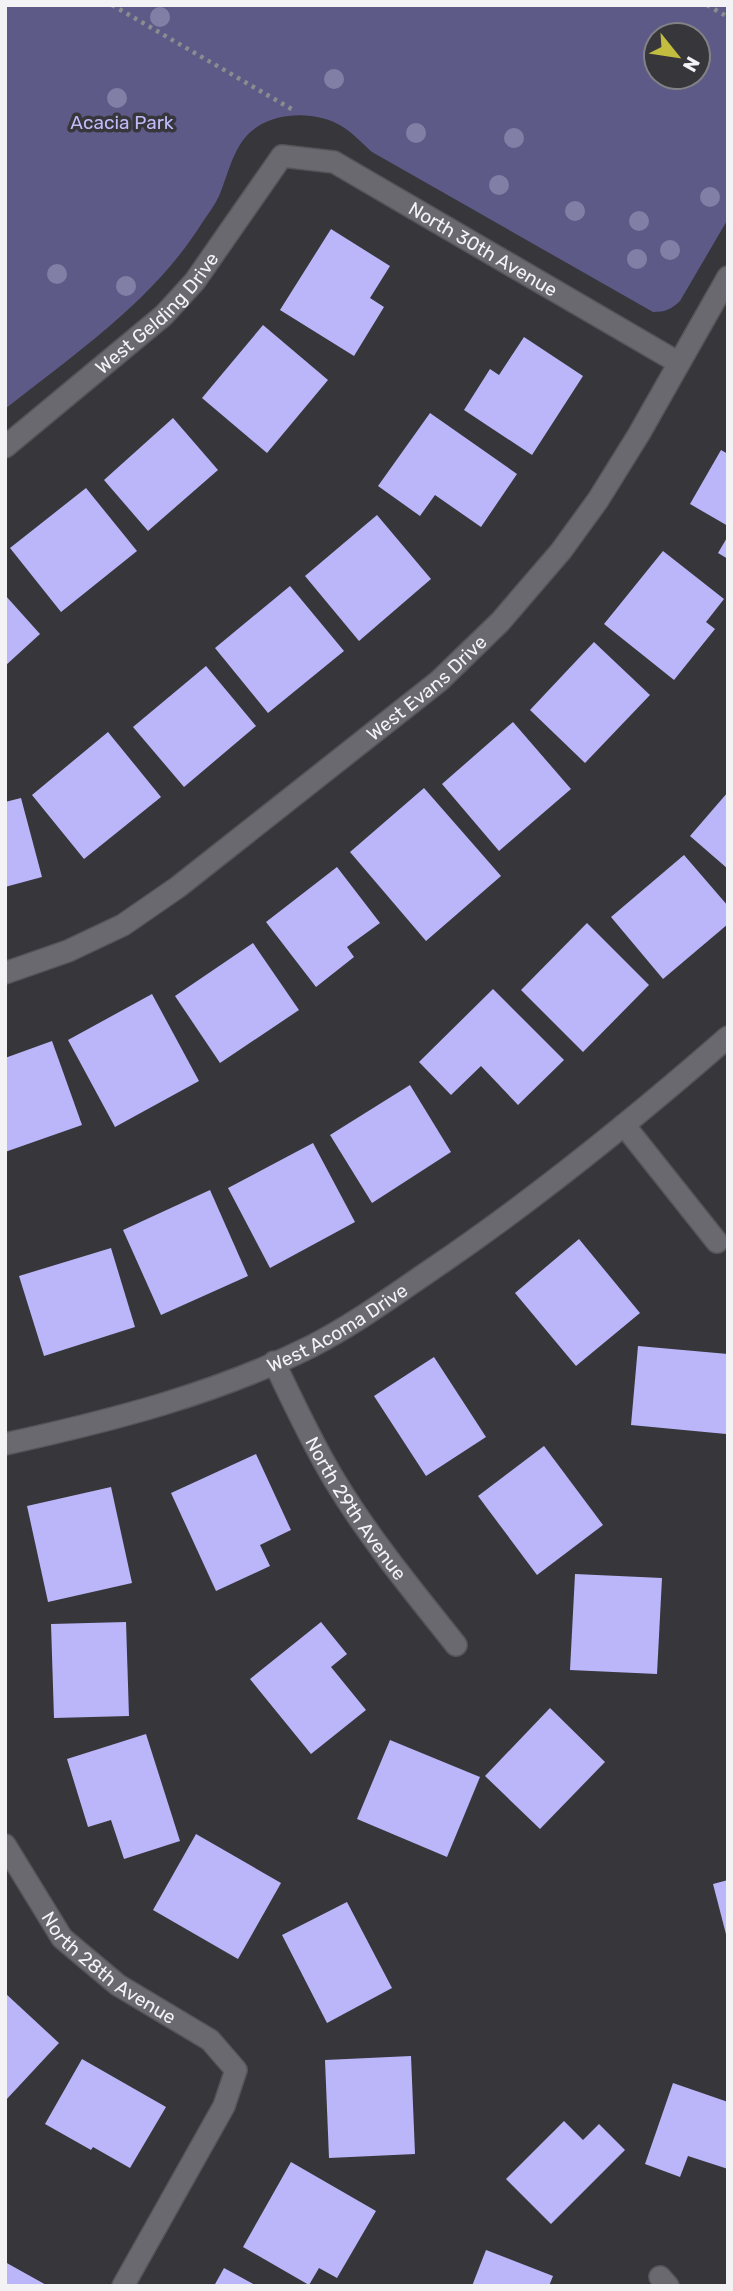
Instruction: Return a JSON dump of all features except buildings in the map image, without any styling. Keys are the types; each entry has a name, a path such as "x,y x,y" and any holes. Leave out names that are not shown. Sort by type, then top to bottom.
{"street":[{"name":"North 30th Avenue","path":"282,156 334,162 679,363"},
{"name":"West Gelding Drive","path":"5,447 164,316 195,281 282,156"},
{"name":"West Evans Drive","path":"5,973 68,951 122,925 188,879 439,681 500,622 561,551 598,500 639,434 728,277"},
{"name":"West Acoma Drive","path":"5,1444 187,1398 312,1346 366,1314 499,1223 624,1125 728,1037"},
{"path":"624,1125 717,1242"},
{"name":"North 29th Avenue","path":"274,1362 335,1482 386,1556 456,1645"},
{"name":"North 28th Avenue","path":"5,1845 62,1938 118,1985 210,2040 236,2070 224,2106 122,2286"}],"path":[{"path":"112,5 295,111"},
{"path":"707,5 728,17"}],"green space":[{"name":"Acacia Park","path":"5,5 728,5 728,219 680,301 671,308 653,312 372,152 343,127 323,118 300,115 278,118 249,133 233,158 216,203 183,251 137,301 86,346 5,409"}]}
